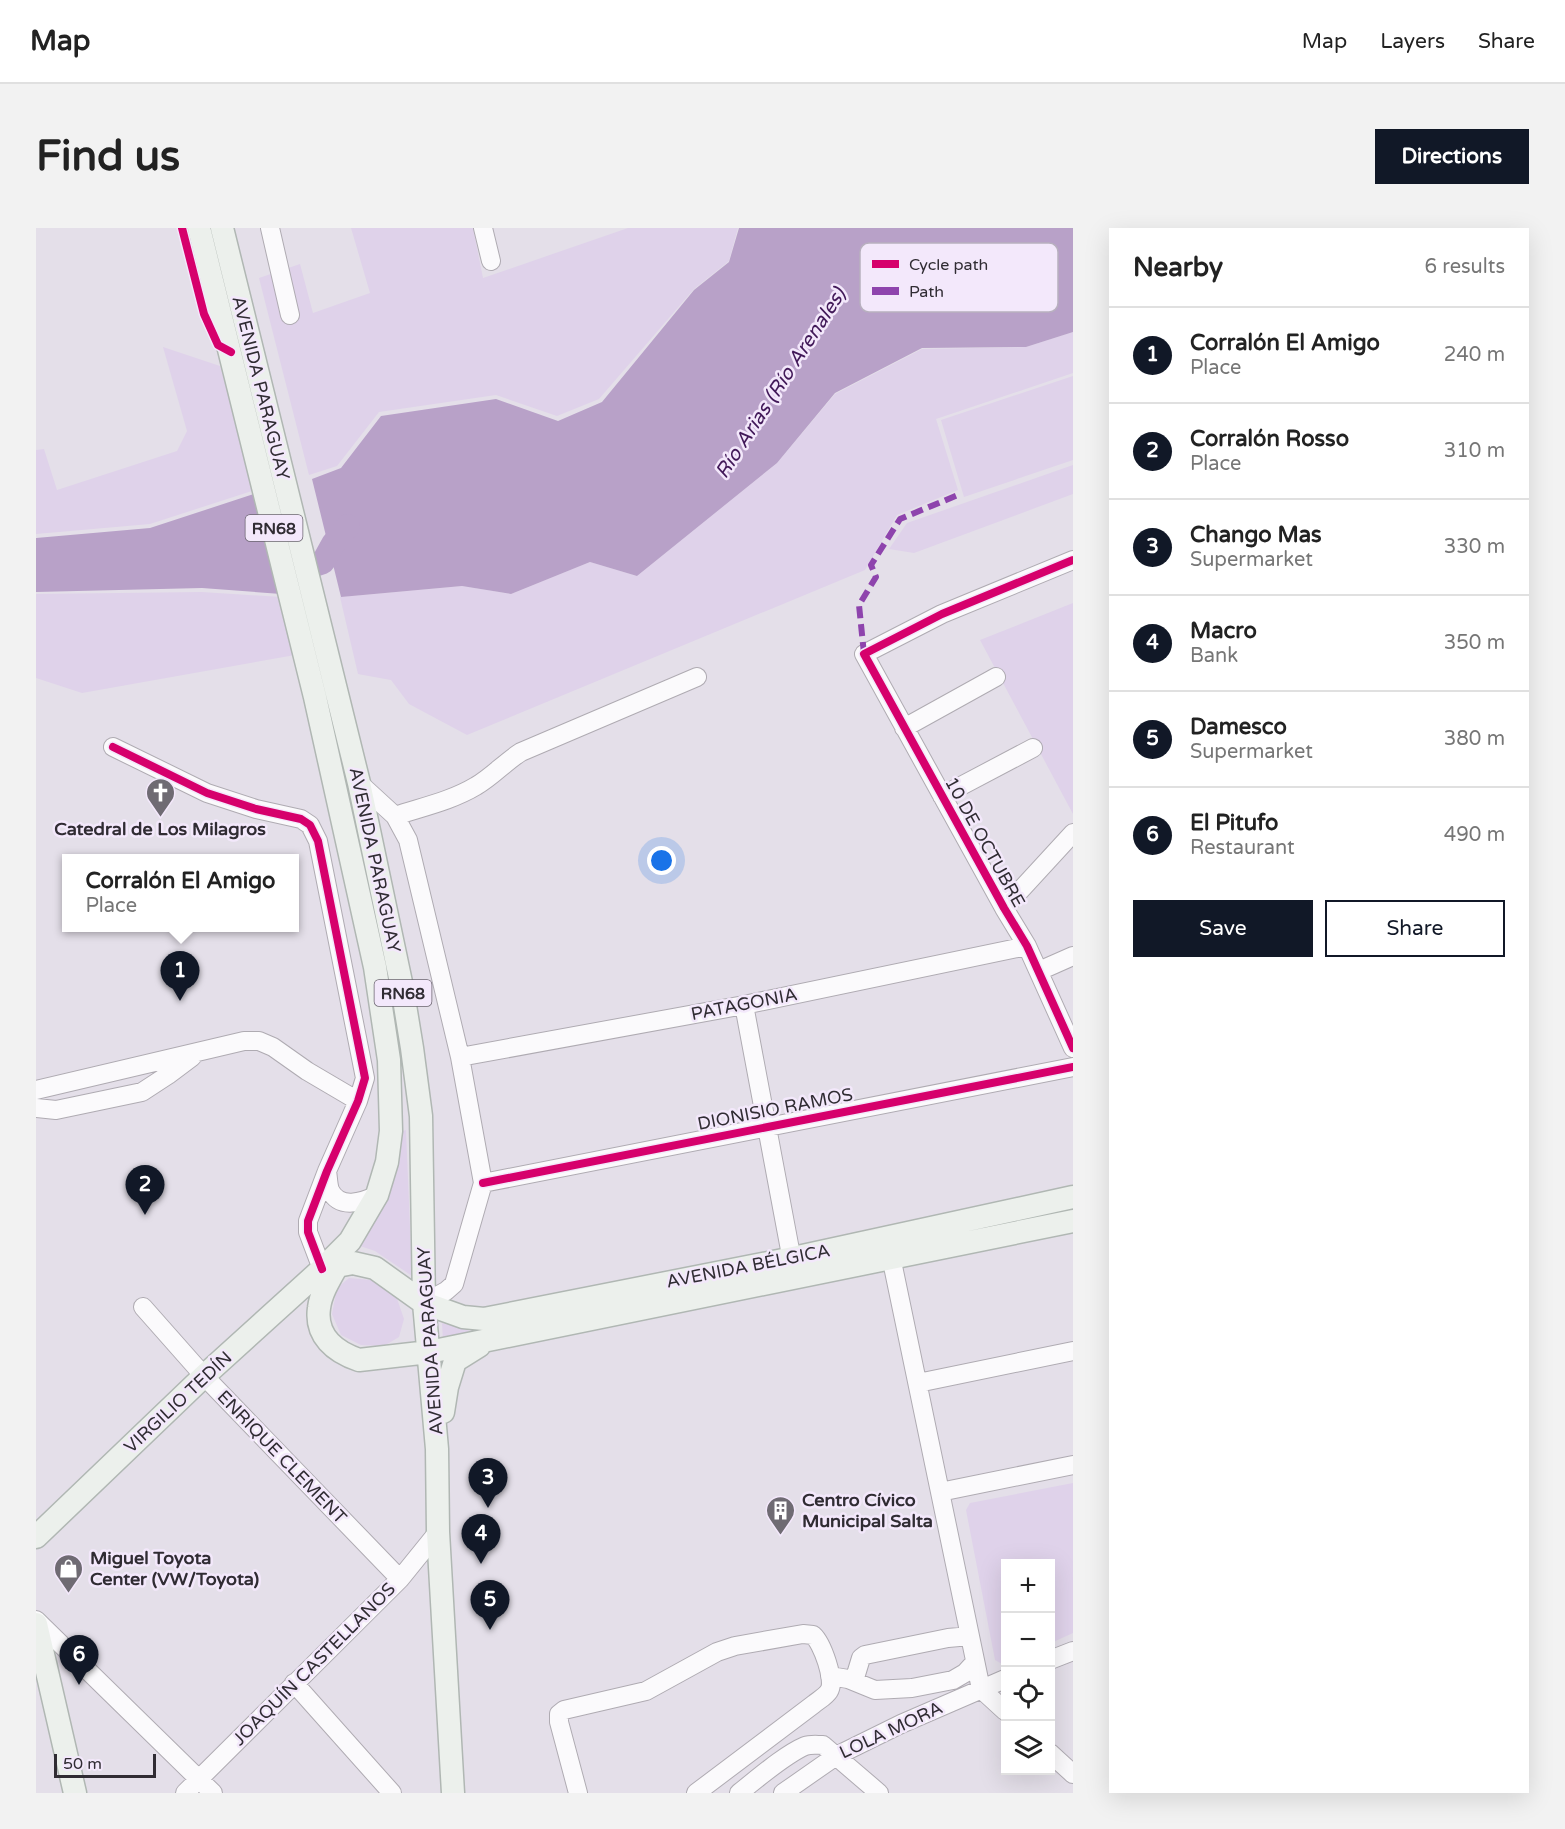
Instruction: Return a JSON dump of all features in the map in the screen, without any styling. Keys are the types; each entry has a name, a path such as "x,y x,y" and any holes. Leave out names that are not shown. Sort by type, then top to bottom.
{"main road":[{"name":"AVENIDA PARAGUAY","path":"199,228 242,357 337,689 402,987 412,1048 421,1116 424,1303 437,1449 438,1532 453,1793"},
{"name":"AVENIDA PARAGUAY","path":"222,228 232,267 242,357 375,967 389,1060 391,1131 387,1162 377,1195 350,1241 330,1267"},
{"path":"232,267 236,228"},
{"name":"AVENIDA BÉLGICA","path":"889,1248 1073,1197"},
{"name":"AVENIDA BÉLGICA","path":"429,1352 889,1248 1073,1221"},
{"path":"424,1303 375,1268 353,1263 330,1267 319,1307 319,1323 323,1336 332,1347 359,1360 429,1352"},
{"name":"VIRGILIO TEDÍN","path":"36,1537 204,1376 330,1267"},
{"name":"AVENIDA BÉLGICA","path":"424,1303 463,1317 484,1319 794,1268"},
{"path":"437,1449 447,1387 455,1361 488,1340"},
{"path":"36,1622 75,1793"}],"street":[{"path":"270,228 290,315"},
{"path":"483,228 491,261"},
{"name":"10 DE OCTUBRE","path":"1073,560 942,614 864,654 1027,946 1073,1048"},
{"path":"395,816 458,795 477,786 506,761 521,752 697,677"},
{"path":"904,728 996,677"},
{"path":"113,747 207,793 256,810 301,819 309,825 318,842 365,1078 358,1101 308,1221 308,1232 330,1267"},
{"path":"942,796 1033,748"},
{"path":"359,783 395,816 408,840 460,1057 483,1183 454,1284 424,1303"},
{"path":"1004,908 1073,833"},
{"name":"PATAGONIA","path":"460,1057 744,1005 1027,946"},
{"path":"1039,971 1073,956"},
{"path":"744,1005 794,1268"},
{"path":"36,1090 244,1041 259,1041 273,1047 307,1071 358,1101"},
{"path":"36,1108 56,1110 142,1092 195,1054"},
{"name":"DIONISIO RAMOS","path":"483,1183 1073,1067"},
{"path":"327,1171 330,1191 338,1200 351,1203 363,1202 377,1195"},
{"path":"889,1248 981,1689 1001,1707"},
{"name":"ENRIQUE CLEMENT","path":"142,1307 204,1376 399,1579"},
{"path":"918,1383 1073,1351"},
{"path":"940,1492 1073,1465"},
{"name":"JOAQUÍN CASTELLANOS","path":"185,1793 399,1579 438,1532"},
{"path":"36,1622 213,1793"},
{"path":"578,1793 559,1722 559,1714 564,1710 646,1691 717,1652 735,1646 803,1634 813,1635 818,1639 830,1676 832,1685 829,1691 696,1793"},
{"path":"854,1681 861,1658 865,1655 948,1638 970,1636"},
{"path":"1055,1658 1073,1651"},
{"path":"830,1676 848,1679 875,1690 912,1688 953,1680 965,1673 975,1662"},
{"name":"LOLA MORA","path":"783,1793 836,1756 1001,1681"},
{"path":"294,1683 392,1793"},
{"path":"739,1793 806,1746 823,1746 879,1793"},
{"path":"1055,1758 1073,1774"}],"shaded area":[{"path":"351,228 473,228 483,278 628,228 738,228 729,261 694,289 599,399 557,416 496,395 379,412 337,466 309,475 259,278 300,264 313,313 370,293"},
{"path":"1073,332 1073,373 936,419 958,490 897,515 865,570 467,735 409,704 391,680 358,674 340,597 462,586 511,594 590,562 637,576 777,463 835,394 922,349 1026,347"},
{"path":"163,347 220,366 255,490 150,524 36,534 36,450 44,449 57,490 177,451 187,431"},
{"path":"1073,376 1073,460 964,497 941,420"},
{"path":"1073,465 1073,494 914,553 889,549 907,523"},
{"path":"202,592 282,597 295,655 82,693 36,678 36,594"},
{"path":"1073,603 1073,814 980,640"},
{"path":"406,1130 412,1276 375,1251 360,1246 390,1193 399,1160 403,1131"},
{"path":"349,1278 371,1280 396,1296 404,1319 399,1337 384,1346 361,1345 341,1335 332,1314 337,1288"},
{"path":"442,1323 470,1331 474,1333 443,1342"},
{"path":"1073,1483 1073,1633 1055,1641 1055,1559 1001,1559 1001,1663 995,1660 966,1510 970,1503"}],"water":[{"path":"739,228 1073,228 1073,332 1026,347 922,348 835,393 777,463 637,576 590,562 511,594 462,586 341,597 312,479 341,468 381,416 496,399 558,421 602,402 694,290 729,262"},
{"path":"257,493 281,594 202,588 36,592 36,538 150,528"}],"waterway":[{"name":"Río Arias (Río Arenales)","path":"287,574 323,562 333,544 348,526"}],"marked path":[{"path":"864,654 859,605 876,577 871,565 900,519 958,495"}],"cycle path":[{"path":"182,228 204,314 218,345 231,352"},
{"path":"1073,560 942,614 864,654 1027,946 1073,1048"},
{"path":"113,747 207,793 256,809 301,819 310,825 318,841 365,1078 358,1101 308,1221 308,1232 322,1269"},
{"path":"483,1183 1073,1067"}],"place":[{"name":"Catedral de Los Milagros","path":"160,818"},
{"name":"Corralón El Amigo","path":"180,1001"},
{"name":"Corralón Rosso","path":"145,1215"},
{"name":"Chango Mas","path":"488,1508"},
{"name":"Centro Cívico Municipal Salta","path":"781,1536"},
{"name":"Macro","path":"481,1564"},
{"name":"Miguel Toyota Center (VW/Toyota)","path":"69,1594"},
{"name":"Damesco","path":"490,1630"},
{"name":"El Pitufo","path":"79,1685"}]}
